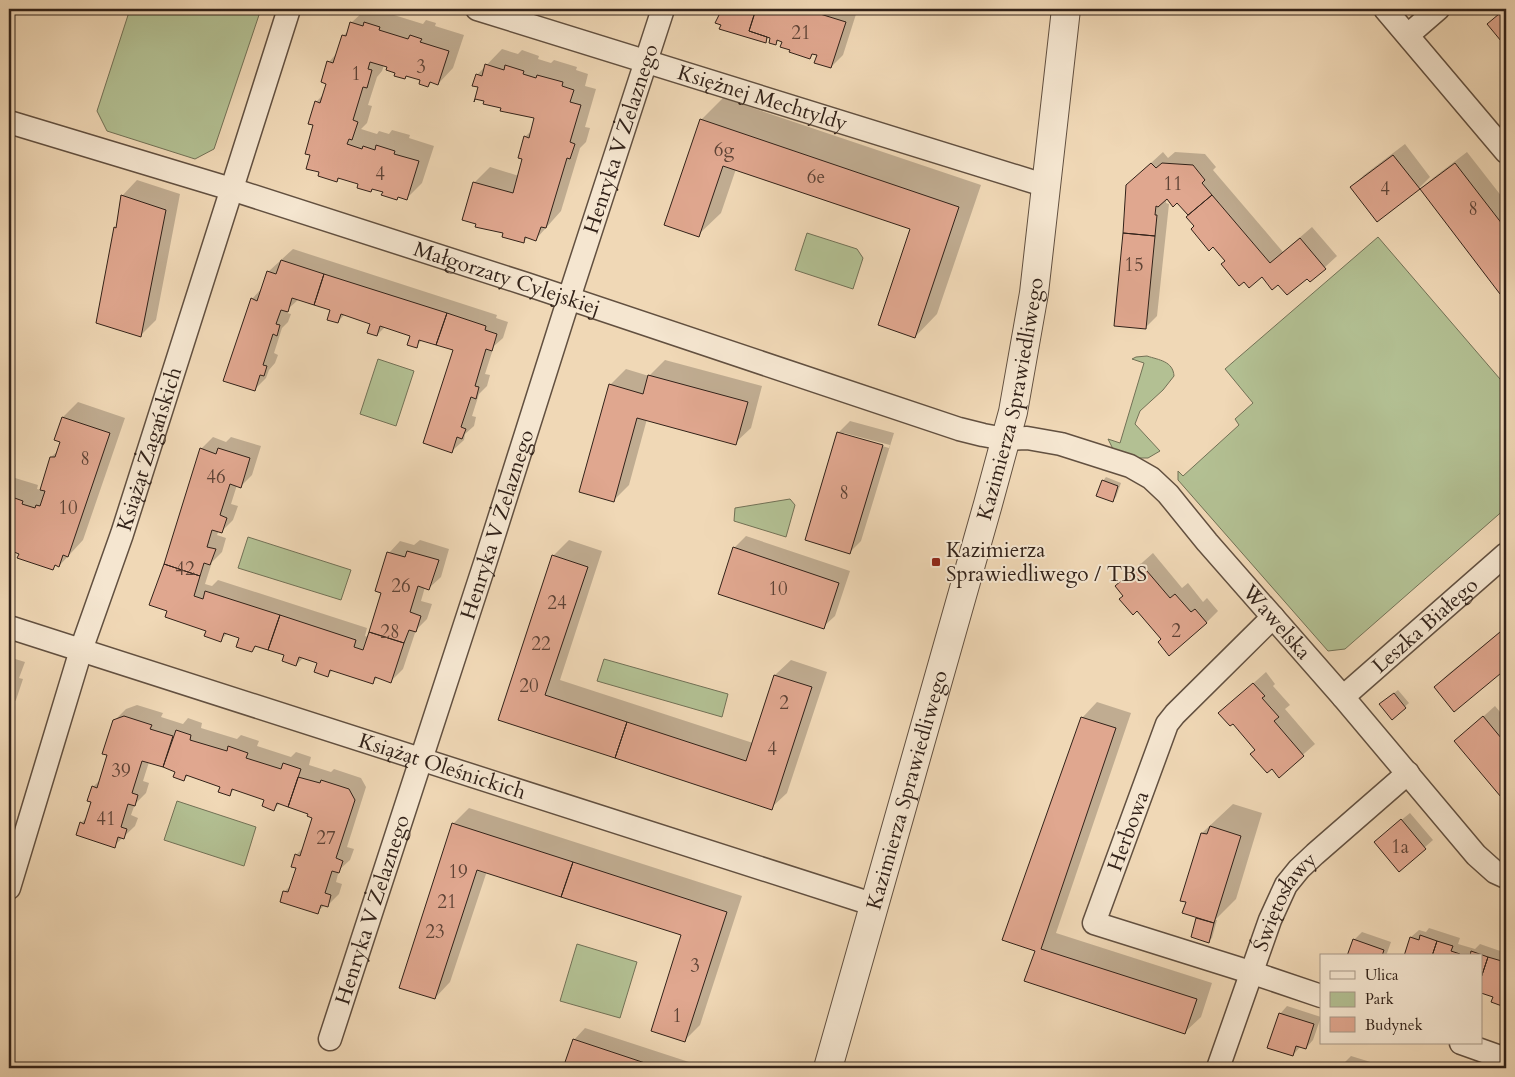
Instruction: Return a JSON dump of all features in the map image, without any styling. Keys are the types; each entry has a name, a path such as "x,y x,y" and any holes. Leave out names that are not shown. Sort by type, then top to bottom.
{"street":[{"name":"Książąt Żagańskich","path":"9,888 81,650 122,534 289,9"},
{"name":"Księżnej Mechtyldy","path":"478,9 502,12 646,60 1047,186"},
{"name":"Henryka V Żelaznego","path":"330,1039 663,9"},
{"name":"Kazimierza Sprawiedliwego","path":"828,1068 1013,412 1034,293 1066,9"},
{"path":"1385,9 1506,152"},
{"path":"1408,35 1438,9"},
{"name":"Małgorzaty Cylejskiej","path":"9,122 231,189 569,298 959,429 1005,439"},
{"name":"Wawelska","path":"1005,439 1026,438 1060,444 1130,466 1151,478 1168,494 1476,855 1495,872 1506,877"},
{"name":"Leszka Białego","path":"1343,697 1506,554"},
{"name":"Herbowa","path":"1253,972 1094,923 1167,724 1273,616"},
{"name":"Książąt Oleśnickich","path":"9,627 875,905"},
{"name":"Świętosławy","path":"1218,1068 1270,920 1286,885 1315,854 1408,773"},
{"path":"1253,972 1320,996"},
{"path":"1464,1044 1506,1058"}],"green space":[{"path":"130,9 261,9 214,149 195,159 107,131 97,111"},
{"path":"807,233 857,249 863,258 853,289 795,270"},
{"path":"1378,237 1506,386 1506,508 1345,649 1328,651 1178,480 1178,471 1183,476 1239,425 1235,419 1253,403 1225,369"},
{"path":"1147,356 1168,364 1174,376 1163,390 1140,411 1135,424 1160,451 1148,458 1136,458 1114,451 1108,439 1120,443 1144,363 1132,359"},
{"path":"378,359 414,371 396,426 360,414"},
{"path":"790,499 795,505 786,537 734,521 735,508"},
{"path":"248,537 351,570 341,600 238,568"},
{"path":"604,659 728,694 722,717 597,681"},
{"path":"177,801 256,827 244,866 164,840"},
{"path":"577,944 637,962 620,1018 560,1001"}],"building":[{"path":"722,9 756,9 749,31 767,37 766,43 719,29 721,25 715,23"},
{"path":"756,9 804,9 846,22 831,68 814,63 817,55 812,54 810,59 789,52 790,50 780,47 782,42 777,40 776,45 769,43 770,38 749,31"},
{"path":"1506,9 1506,47 1487,24"},
{"path":"350,22 363,26 364,22 380,27 379,30 408,39 410,35 422,39 420,42 449,51 438,85 430,82 428,87 419,84 420,80 406,76 405,79 394,76 395,73 386,70 387,67 370,62 368,69 372,70 367,88 363,87 353,120 358,122 352,140 349,139 347,144 362,149 363,146 375,150 376,145 395,151 394,154 419,161 407,200 398,197 397,200 381,195 383,192 372,189 371,192 357,188 358,184 338,178 337,182 318,176 319,172 306,169 310,155 305,154 313,125 308,124 315,101 320,103 326,84 321,82 327,61 333,63 342,35 346,36"},
{"path":"485,64 504,70 505,65 524,71 523,74 536,78 537,75 563,82 562,86 574,90 570,102 581,105 570,142 575,144 570,159 567,158 546,228 541,227 536,241 525,237 524,243 502,237 503,233 475,227 476,224 462,220 473,182 513,193 522,159 518,158 524,136 529,138 534,118 500,111 501,108 483,104 484,101 475,99 474,102 478,87 472,86 476,74 482,76"},
{"path":"700,119 959,207 915,338 878,325 910,229 723,166 699,237 664,225"},
{"path":"1393,155 1420,189 1377,222 1350,187"},
{"path":"1151,163 1156,168 1162,163 1193,165 1205,180 1202,183 1212,195 1188,215 1177,203 1173,207 1167,199 1158,207 1156,206 1155,236 1123,233 1126,185"},
{"path":"1455,163 1506,229 1506,289 1500,294 1420,189"},
{"path":"121,195 166,210 141,337 96,323"},
{"path":"1212,195 1270,263 1300,238 1326,269 1310,282 1307,279 1287,295 1278,285 1272,290 1262,277 1249,288 1244,282 1239,286 1221,264 1225,261 1213,247 1209,251 1191,229 1194,226 1186,217"},
{"path":"1123,233 1155,236 1146,329 1114,326"},
{"path":"281,260 324,274 314,305 292,298 288,312 281,310 276,324 280,325 277,336 273,334 263,365 267,366 264,376 260,375 255,391 223,381 251,298 257,301 267,271 276,274"},
{"path":"324,274 447,313 436,345 419,340 417,348 407,345 410,336 380,326 377,336 367,333 370,324 341,314 338,323 327,320 330,310 314,305"},
{"path":"447,313 486,326 485,330 497,334 492,351 486,349 475,386 479,387 476,399 471,397 461,427 466,429 462,439 457,437 452,453 423,443 453,350 436,345"},
{"path":"648,375 748,402 736,445 637,418 614,502 579,492 609,384 643,394"},
{"path":"62,417 110,433 68,557 63,555 59,567 55,565 53,570 17,558 19,554 9,550 9,496 23,501 22,504 35,508 36,505 40,506 45,491 40,490 50,457 55,457 60,442 54,440"},
{"path":"837,432 883,445 850,554 805,540"},
{"path":"200,448 216,454 218,448 250,458 241,488 230,484 220,515 227,518 222,533 212,530 207,547 216,549 210,565 204,563 200,576 164,564"},
{"path":"1102,480 1118,486 1113,502 1096,496"},
{"path":"733,547 839,583 824,629 718,594"},
{"path":"407,551 439,560 429,590 418,586 410,612 421,616 416,632 409,630 404,643 369,632 381,593 375,591 387,552 405,557"},
{"path":"552,555 588,567 545,695 627,722 615,758 498,720"},
{"path":"164,564 200,576 194,596 203,599 205,591 280,615 268,650 255,646 252,652 236,647 239,638 224,633 221,642 204,636 206,631 165,617 167,611 149,605"},
{"path":"1141,564 1170,598 1175,594 1191,612 1195,609 1207,623 1169,656 1158,642 1161,639 1137,611 1133,615 1119,599 1123,596 1115,586"},
{"path":"280,615 356,640 354,647 363,650 369,632 404,643 391,683 375,677 373,684 330,670 328,677 314,672 317,663 299,657 296,666 282,661 284,655 268,650"},
{"path":"1506,627 1506,669 1454,712 1434,687"},
{"path":"774,675 812,687 772,810 615,758 627,722 746,761"},
{"path":"1253,683 1265,696 1262,698 1279,717 1274,721 1304,756 1279,778 1272,769 1267,773 1250,754 1255,750 1233,724 1230,726 1218,713"},
{"path":"1394,693 1406,708 1392,720 1379,704"},
{"path":"124,716 152,725 150,729 173,736 163,767 142,761 132,793 138,795 135,806 128,804 121,827 127,829 124,839 118,837 115,848 76,835 80,822 84,824 91,802 87,801 92,786 97,788 107,755 102,754 113,720"},
{"path":"1483,716 1506,744 1506,803 1454,741"},
{"path":"1081,717 1116,728 1041,949 1197,999 1185,1034 1024,981 1035,951 1002,940"},
{"path":"176,730 191,735 190,740 227,751 228,746 248,753 246,758 281,769 283,763 301,769 288,807 277,803 274,811 262,806 264,800 232,789 230,796 218,792 220,787 186,775 184,781 173,777 175,772 163,767"},
{"path":"298,777 320,783 321,780 349,789 355,800 336,858 343,861 339,873 332,871 325,893 331,895 328,907 321,905 318,914 280,902 283,891 288,892 296,868 291,867 295,854 300,856 312,818 307,816 308,814 288,807"},
{"path":"1401,819 1426,849 1399,872 1374,842"},
{"path":"452,823 573,862 561,897 477,870 435,999 399,988"},
{"path":"1210,826 1241,836 1214,923 1182,913 1186,902 1180,901 1201,833 1207,834"},
{"path":"573,862 727,912 685,1042 651,1031 681,935 561,897"},
{"path":"1196,918 1214,923 1209,943 1191,937"},
{"path":"1420,935 1437,941 1433,954 1405,954 1410,937 1419,940"},
{"path":"1353,939 1384,950 1383,954 1348,954"},
{"path":"1437,941 1453,946 1451,951 1460,954 1433,954"},
{"path":"1482,955 1488,957 1482,975"},
{"path":"1488,957 1505,962 1502,970 1506,972 1506,992 1502,1006 1491,1002 1493,997 1482,993 1482,975"},
{"path":"1279,1013 1314,1024 1306,1049 1296,1046 1293,1056 1267,1048"},
{"path":"573,1039 660,1068 563,1068"}],"place":[{"name":"Kazimierza Sprawiedliwego / TBS","path":"936,562"}]}
